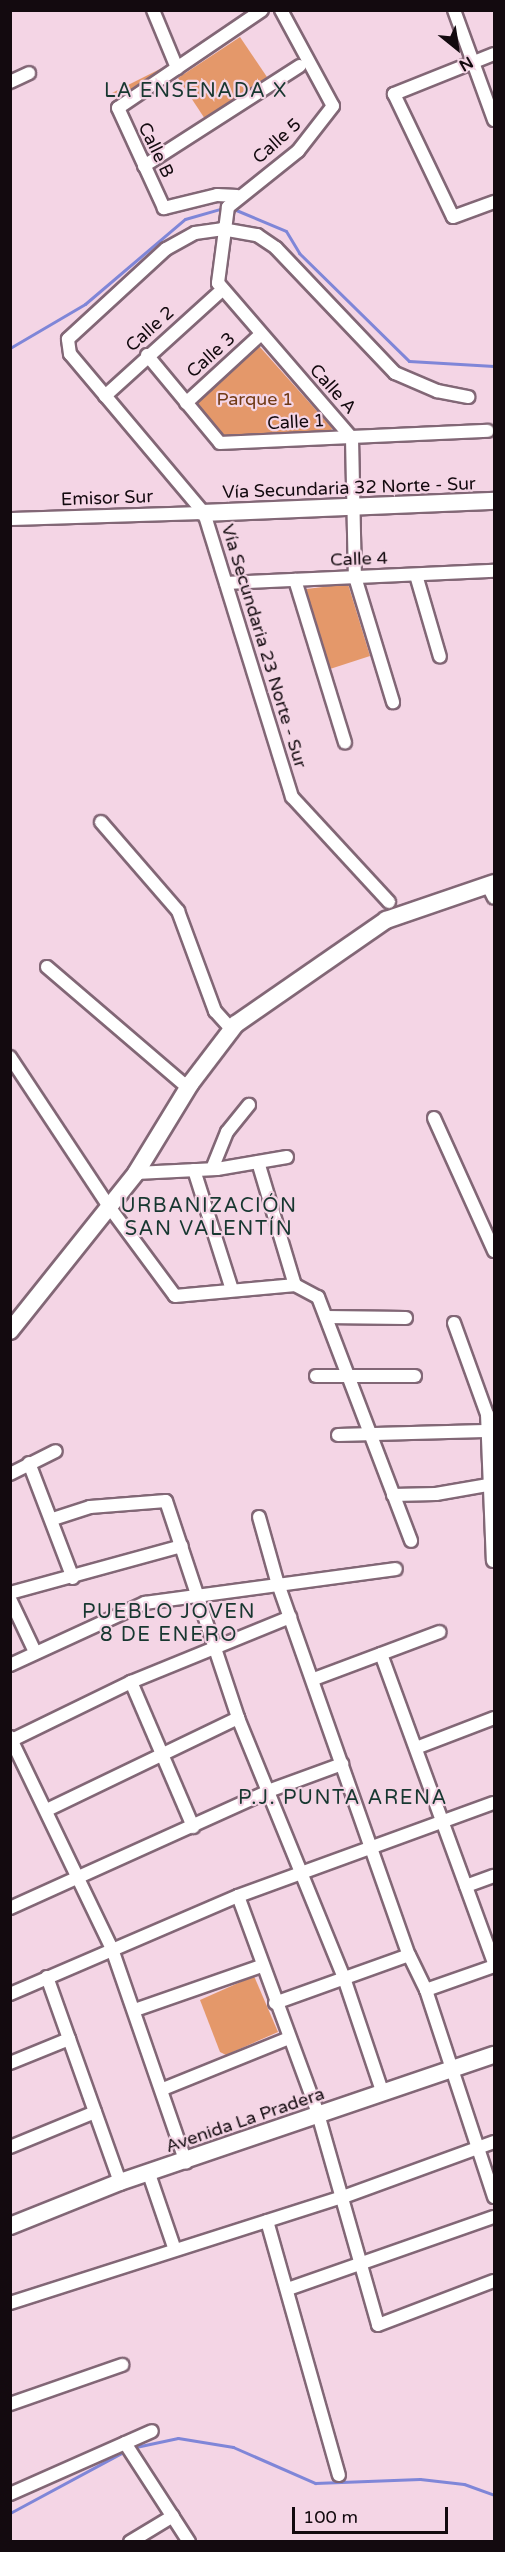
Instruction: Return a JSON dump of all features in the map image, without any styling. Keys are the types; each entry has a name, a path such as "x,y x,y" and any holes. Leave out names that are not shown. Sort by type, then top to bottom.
{"street":[{"path":"153,10 177,68 262,10"},
{"name":"Calle 5","path":"222,229 237,196 298,151 333,106 281,10"},
{"path":"454,10 495,120"},
{"path":"495,54 394,94 453,217 495,202"},
{"path":"144,166 300,66"},
{"name":"Calle B","path":"177,68 118,108 144,166 164,208 237,196"},
{"path":"10,82 29,73"},
{"path":"221,291 222,229 257,236 276,248 395,373 437,392 468,397"},
{"name":"Vía Secundaria 23 Norte - Sur","path":"222,229 195,232 166,249 68,339 70,354 204,513 292,797 389,902"},
{"name":"Calle A","path":"221,291 352,438 355,577 393,702"},
{"name":"Calle 2","path":"105,396 147,355 221,291"},
{"name":"Calle 3","path":"186,403 260,335"},
{"name":"Calle 1","path":"147,355 220,442 488,431"},
{"name":"Vía Secundaria 32 Norte - Sur","path":"204,513 495,501"},
{"name":"Emisor Sur","path":"10,519 204,513"},
{"name":"Calle 4","path":"226,583 495,571"},
{"path":"416,574 440,657"},
{"path":"296,580 345,743"},
{"path":"101,822 178,911 215,1011 232,1030"},
{"path":"10,1331 136,1173 188,1088 232,1030 280,988 386,920 492,889"},
{"path":"48,967 188,1088"},
{"path":"10,1057 110,1208 175,1296 295,1285 318,1297 411,1541"},
{"path":"212,1169 227,1132 249,1105"},
{"path":"434,1118 495,1251"},
{"path":"136,1173 212,1169 287,1158"},
{"path":"258,1162 295,1285"},
{"path":"194,1170 232,1290"},
{"path":"326,1317 406,1318"},
{"path":"454,1323 483,1401 491,1484 493,1561"},
{"path":"316,1376 415,1376"},
{"path":"338,1435 485,1431"},
{"path":"10,1474 56,1451"},
{"path":"29,1463 53,1519 73,1578"},
{"path":"393,1495 436,1494 491,1484"},
{"path":"53,1519 90,1507 166,1501 238,1718 271,1790 345,1978 383,2094"},
{"path":"259,1517 277,1581 374,1847 409,1955 426,1990 454,2070 477,2149 495,2197"},
{"path":"10,1593 73,1578 182,1546"},
{"path":"10,1665 145,1603 277,1581 396,1569"},
{"path":"10,1599 35,1652"},
{"path":"186,2163 163,2089 111,1949 48,1809 11,1739 131,1682 290,1617"},
{"path":"314,1679 440,1632"},
{"path":"381,1654 495,1964 426,1990"},
{"path":"131,1682 193,1827"},
{"path":"48,1809 159,1752 238,1718"},
{"path":"416,1748 495,1718"},
{"path":"10,1908 271,1790 342,1764"},
{"path":"10,1994 238,1896 495,1803"},
{"path":"466,1886 495,1876"},
{"path":"238,1896 287,2039 318,2114 378,2325 495,2281"},
{"path":"275,2003 409,1955"},
{"path":"135,2010 261,1966"},
{"path":"47,1977 120,2182"},
{"path":"10,2063 69,2039"},
{"path":"163,2089 287,2039"},
{"name":"Avenida La Pradera","path":"10,2226 120,2182 186,2163 318,2114 495,2055"},
{"path":"10,2147 95,2112"},
{"path":"10,2303 343,2197 495,2142"},
{"path":"150,2174 175,2250"},
{"path":"288,2289 495,2217"},
{"path":"267,2221 339,2475"},
{"path":"10,2404 122,2365"},
{"path":"10,2494 128,2447 152,2431"},
{"path":"128,2447 189,2541"},
{"path":"130,2541 173,2516"}],"green space":[{"path":"240,37 267,77 205,119 178,78"},
{"path":"164,67 118,99 115,100 112,93"},
{"name":"Parque 1","path":"259,346 332,428 330,433 223,438 195,404"},
{"path":"348,584 370,656 330,669 306,589"},
{"path":"254,1976 278,2032 226,2055 220,2052 200,2000"}],"waterway":[{"path":"10,348 85,304 185,219 219,209"},
{"path":"236,210 286,231 299,253 409,361 494,366"},
{"path":"131,2448 178,2438 233,2447 315,2483 420,2479 464,2484 494,2495"},
{"path":"10,2513 125,2451"}],"district":[{"name":"LA ENSENADA X","path":"196,91"},
{"name":"URBANIZACIÓN SAN VALENTÍN","path":"209,1218"},
{"name":"PUEBLO JOVEN 8 DE ENERO","path":"169,1624"},
{"name":"P.J. PUNTA ARENA","path":"343,1798"}]}
